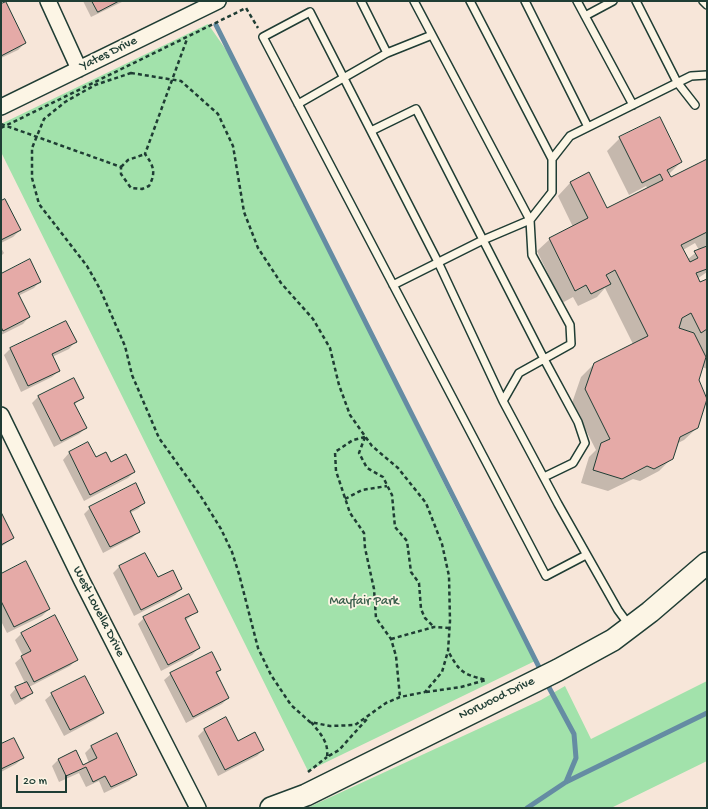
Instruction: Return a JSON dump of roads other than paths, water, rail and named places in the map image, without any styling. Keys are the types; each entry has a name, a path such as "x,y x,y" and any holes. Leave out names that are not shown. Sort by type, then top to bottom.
{"main road":[{"name":"Norwood Drive","path":"271,808 306,795 558,670 613,640 631,628 707,563"}],"street":[{"path":"48,1 79,69"},
{"name":"Yates Drive","path":"1,107 218,1"},
{"name":"West Louella Drive","path":"1,415 82,581 198,808"}],"lane":[{"path":"361,1 387,53"},
{"path":"414,1 530,220 532,255 570,325 571,344 519,373 503,401"},
{"path":"393,285 483,240 530,220 552,192 552,159 470,1"},
{"path":"524,1 588,127"},
{"path":"577,1 633,104"},
{"path":"585,16 613,1"},
{"path":"636,1 677,82 695,105"},
{"path":"703,1 707,5"},
{"path":"586,554 546,576 263,37 310,12 438,262 503,401 586,554 618,610 631,628"},
{"path":"298,104 387,53 432,35"},
{"path":"552,159 570,136 677,82 691,76 707,75"},
{"path":"371,131 416,109 544,359 578,422 585,443 573,463 544,477"}],"waterway":[{"path":"216,25 542,673"},
{"path":"546,682 574,734 576,758 566,782"},
{"path":"527,808 566,782 707,713"}],"park label":[{"name":"Mayfair Park","path":"364,602"}]}
